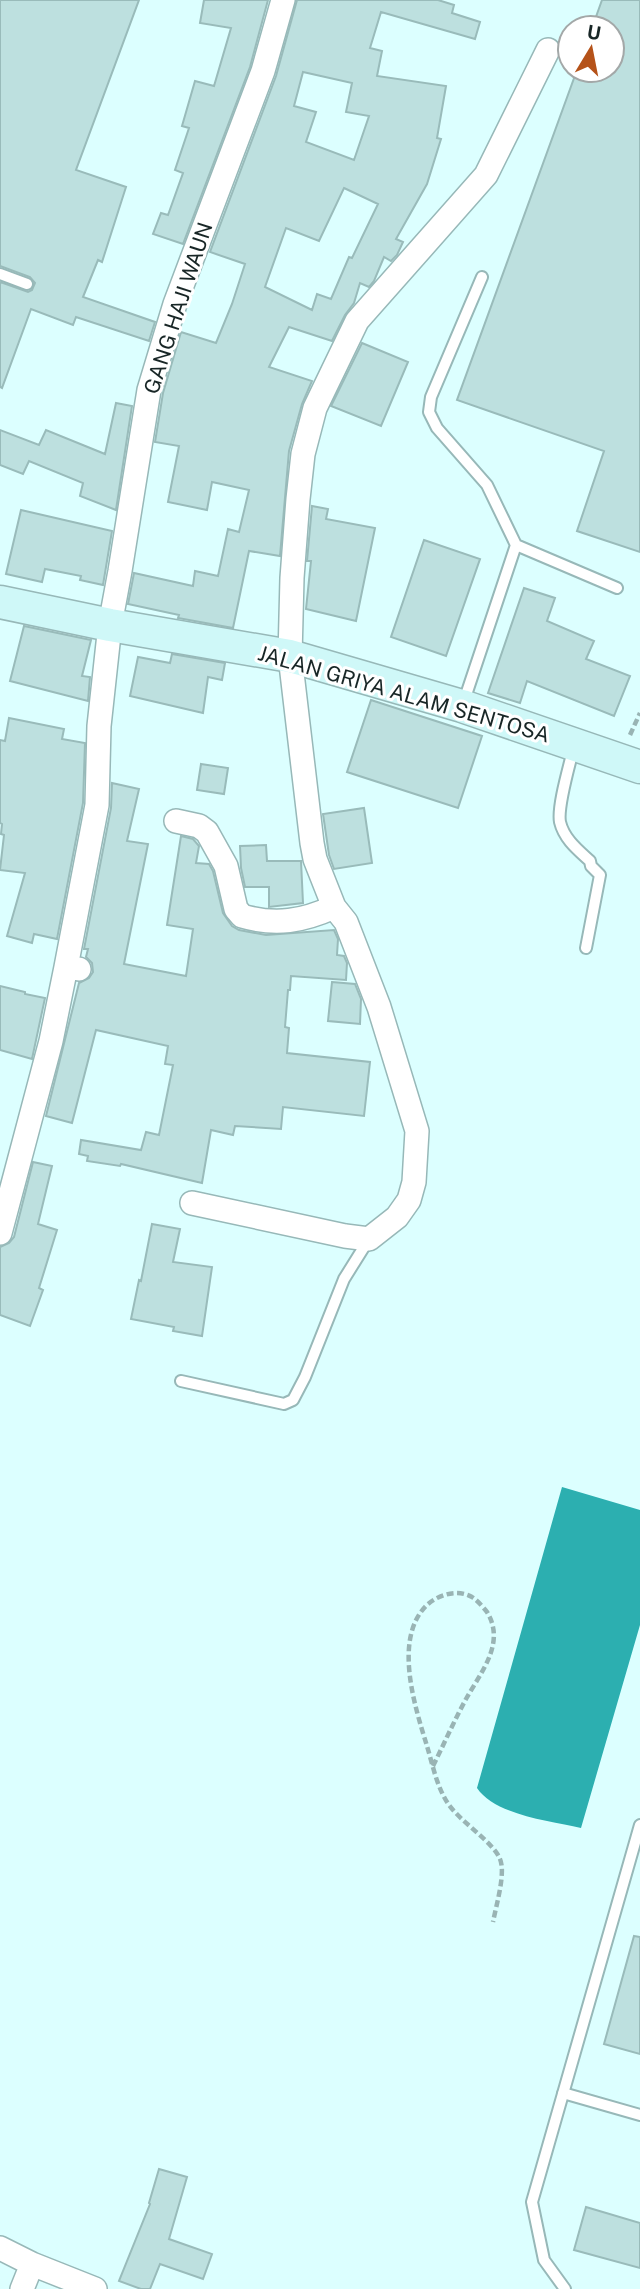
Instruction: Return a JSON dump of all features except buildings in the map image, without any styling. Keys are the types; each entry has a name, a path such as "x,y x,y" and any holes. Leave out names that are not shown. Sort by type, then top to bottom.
{"street":[{"name":"GANG HAJI WAUN","path":"0,1233 73,968 97,805 99,726 110,625 149,390 175,304 263,71 283,0"},
{"path":"192,1202 369,1239 397,1217 409,1200 414,1182 417,1131 379,1007 346,922 334,907 315,859 312,843 290,656 292,578 303,454 315,408 357,321 486,175 548,50"},
{"name":"JALAN GRIYA ALAM SENTOSA","path":"0,602 110,625 290,656 462,706 640,767"},
{"path":"176,821 199,826 207,832 226,866 236,909 242,916 291,922 308,919 334,907"},
{"path":"0,2248 95,2289"},
{"path":"22,2289 32,2264"}],"lane":[{"path":"0,274 27,284"},
{"path":"482,277 431,397 429,412 437,428 487,485 516,545 617,588"},
{"path":"462,706 516,545"},
{"path":"574,744 560,823 573,846 590,861 600,875 586,948"},
{"path":"181,1381 284,1404 293,1400 305,1377 344,1279 369,1239"},
{"path":"565,2289 544,2260 532,2202 640,1825"},
{"path":"563,2093 640,2115"}],"path":[{"path":"433,1766 466,1699 487,1664 494,1643 494,1624 483,1606 471,1596 455,1593 437,1596 423,1609 414,1628 408,1657 409,1679 415,1705 433,1766 439,1786 449,1805 495,1850 501,1861 493,1922"}],"water":[{"path":"562,1487 640,1510 640,1625 581,1828 510,1811 496,1805 477,1788"}]}
